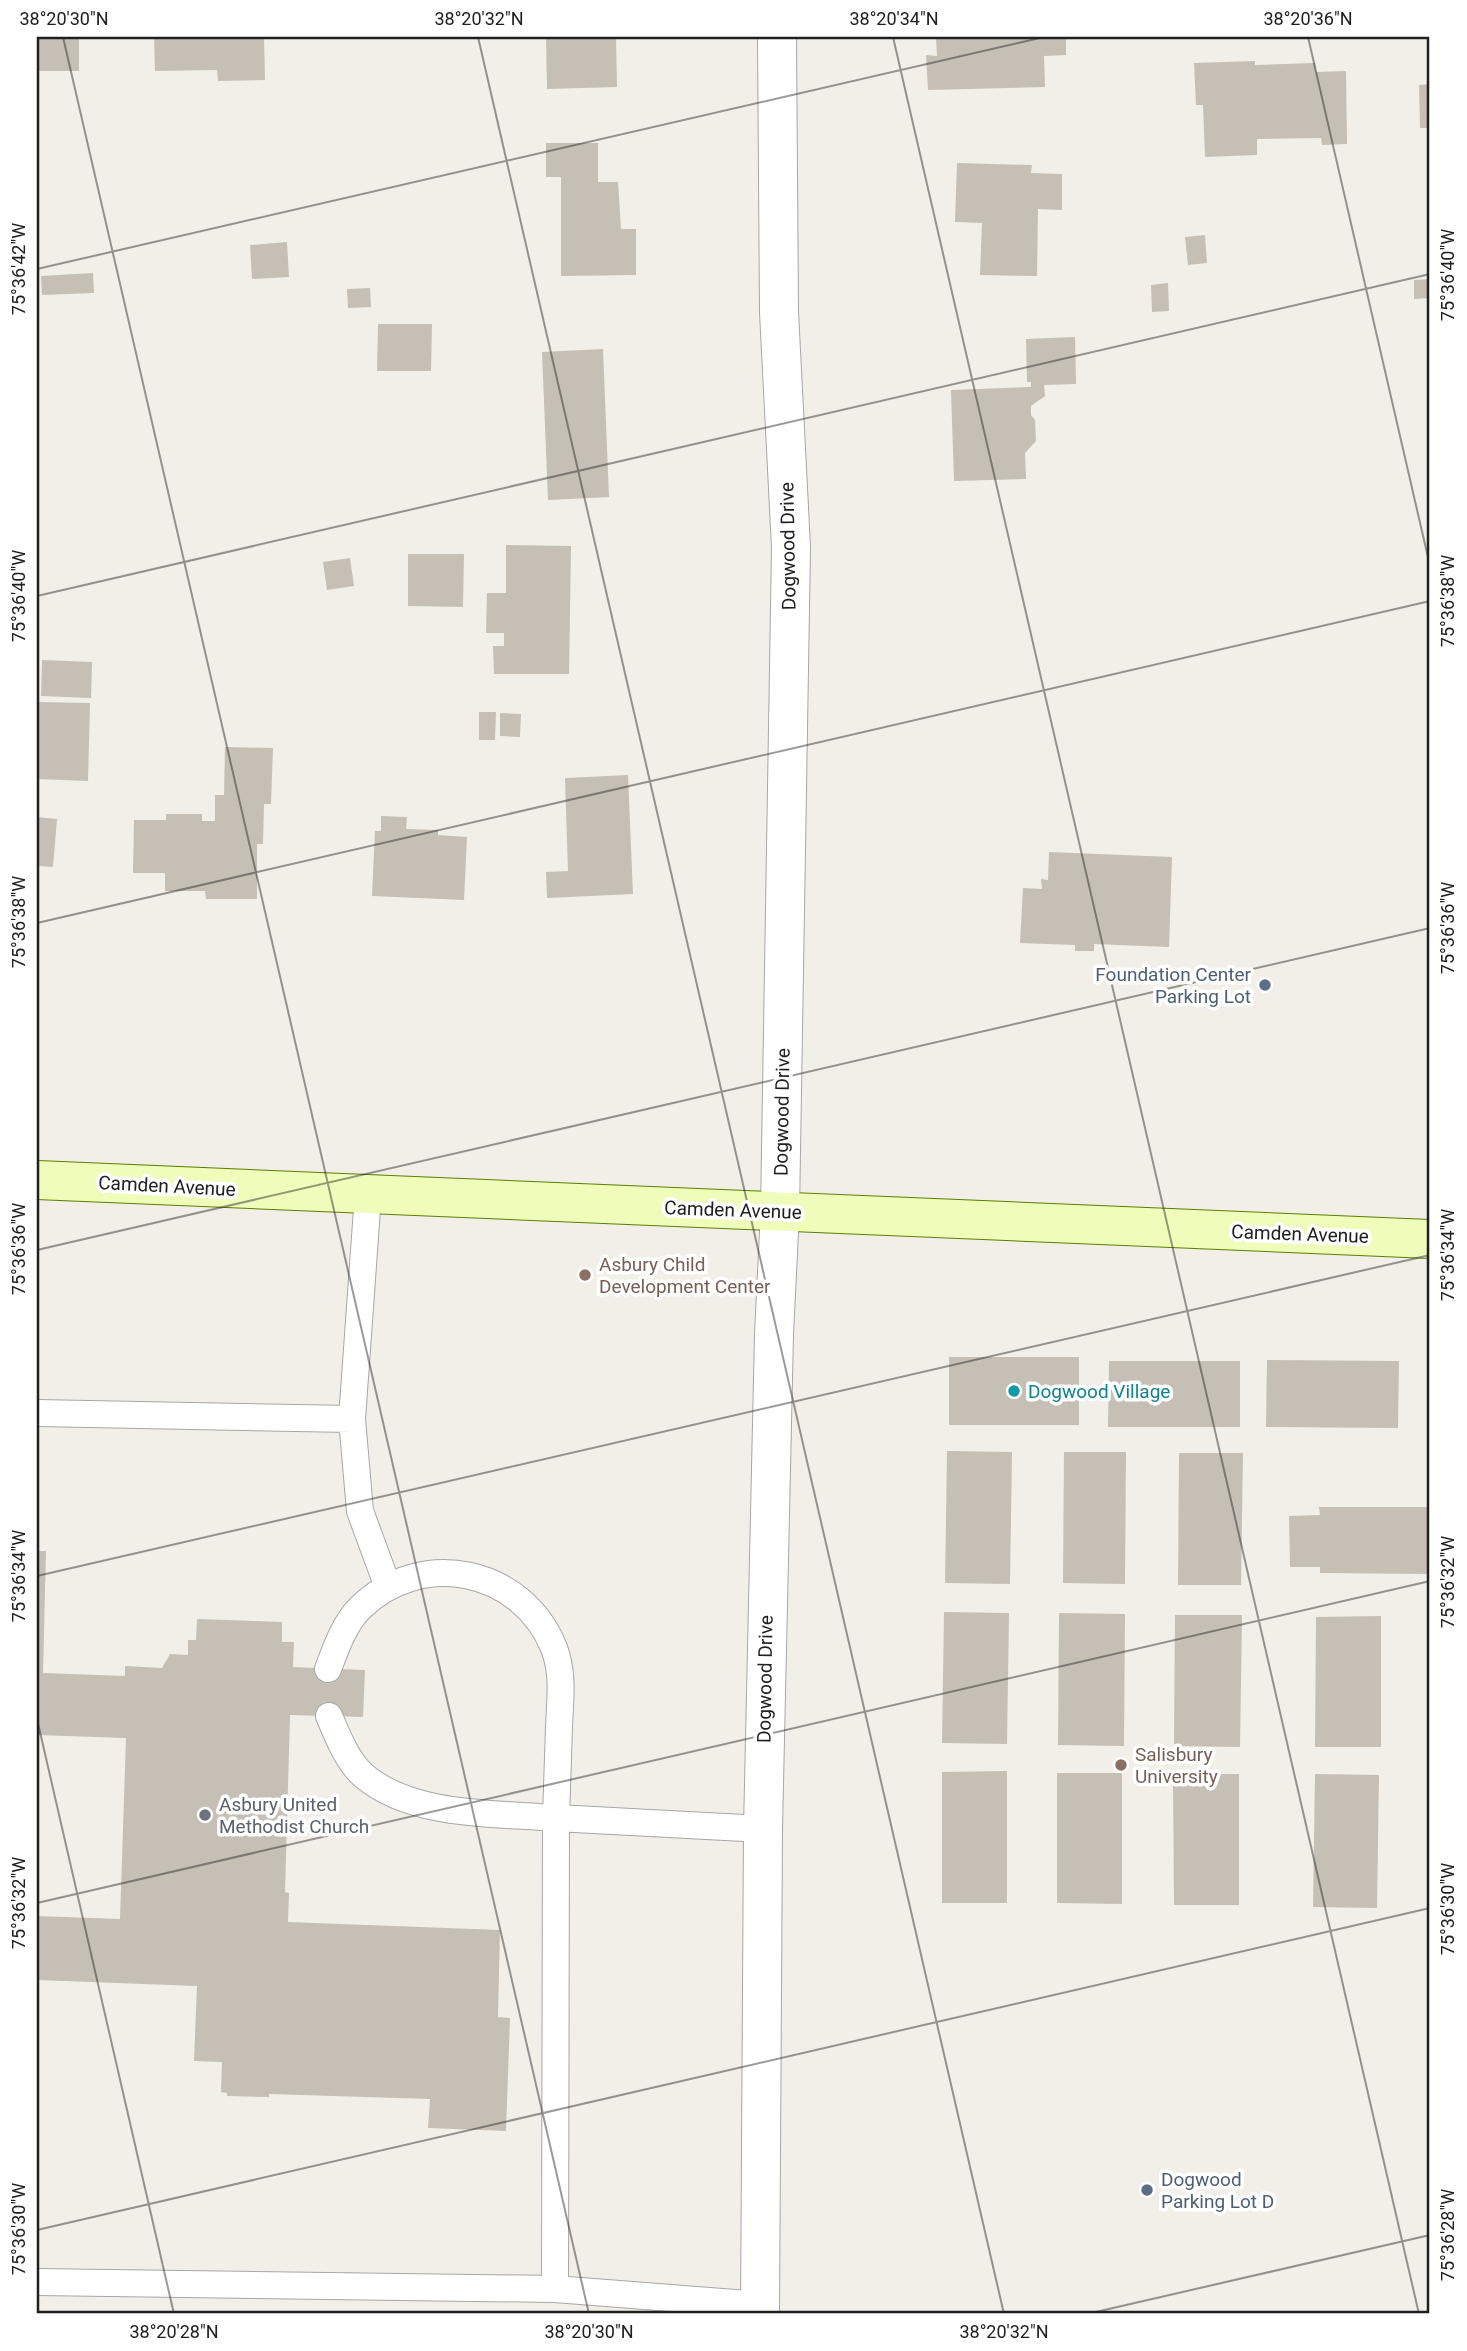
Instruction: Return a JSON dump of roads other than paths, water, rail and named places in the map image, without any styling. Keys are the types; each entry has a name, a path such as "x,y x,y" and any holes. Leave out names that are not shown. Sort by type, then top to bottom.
{"street":[{"name":"Dogwood Drive","path":"760,2310 763,1829 773,1348 780,1212 791,547 779,312 777,37"},
{"name":"Camden Avenue","path":"37,1180 1430,1242"}],"lane":[{"path":"368,1195 352,1419 360,1511 388,1587"},
{"path":"37,1413 352,1419"},
{"path":"328,1669 339,1639 359,1609 388,1587 419,1575 452,1572 485,1580 515,1595 539,1619 554,1649 562,1681 556,1818 555,2289"},
{"path":"330,1716 341,1745 362,1775 393,1796 427,1807 556,1818 763,1829"},
{"path":"37,2282 555,2289 760,2310"}],"place":[{"name":"Foundation Center Parking Lot","path":"1265,985"},
{"name":"Asbury Child Development Center","path":"585,1275"},
{"name":"Dogwood Village","path":"1014,1391"},
{"name":"Salisbury University","path":"1121,1765"},
{"name":"Asbury United Methodist Church","path":"205,1815"},
{"name":"Dogwood Parking Lot D","path":"1147,2190"}]}
